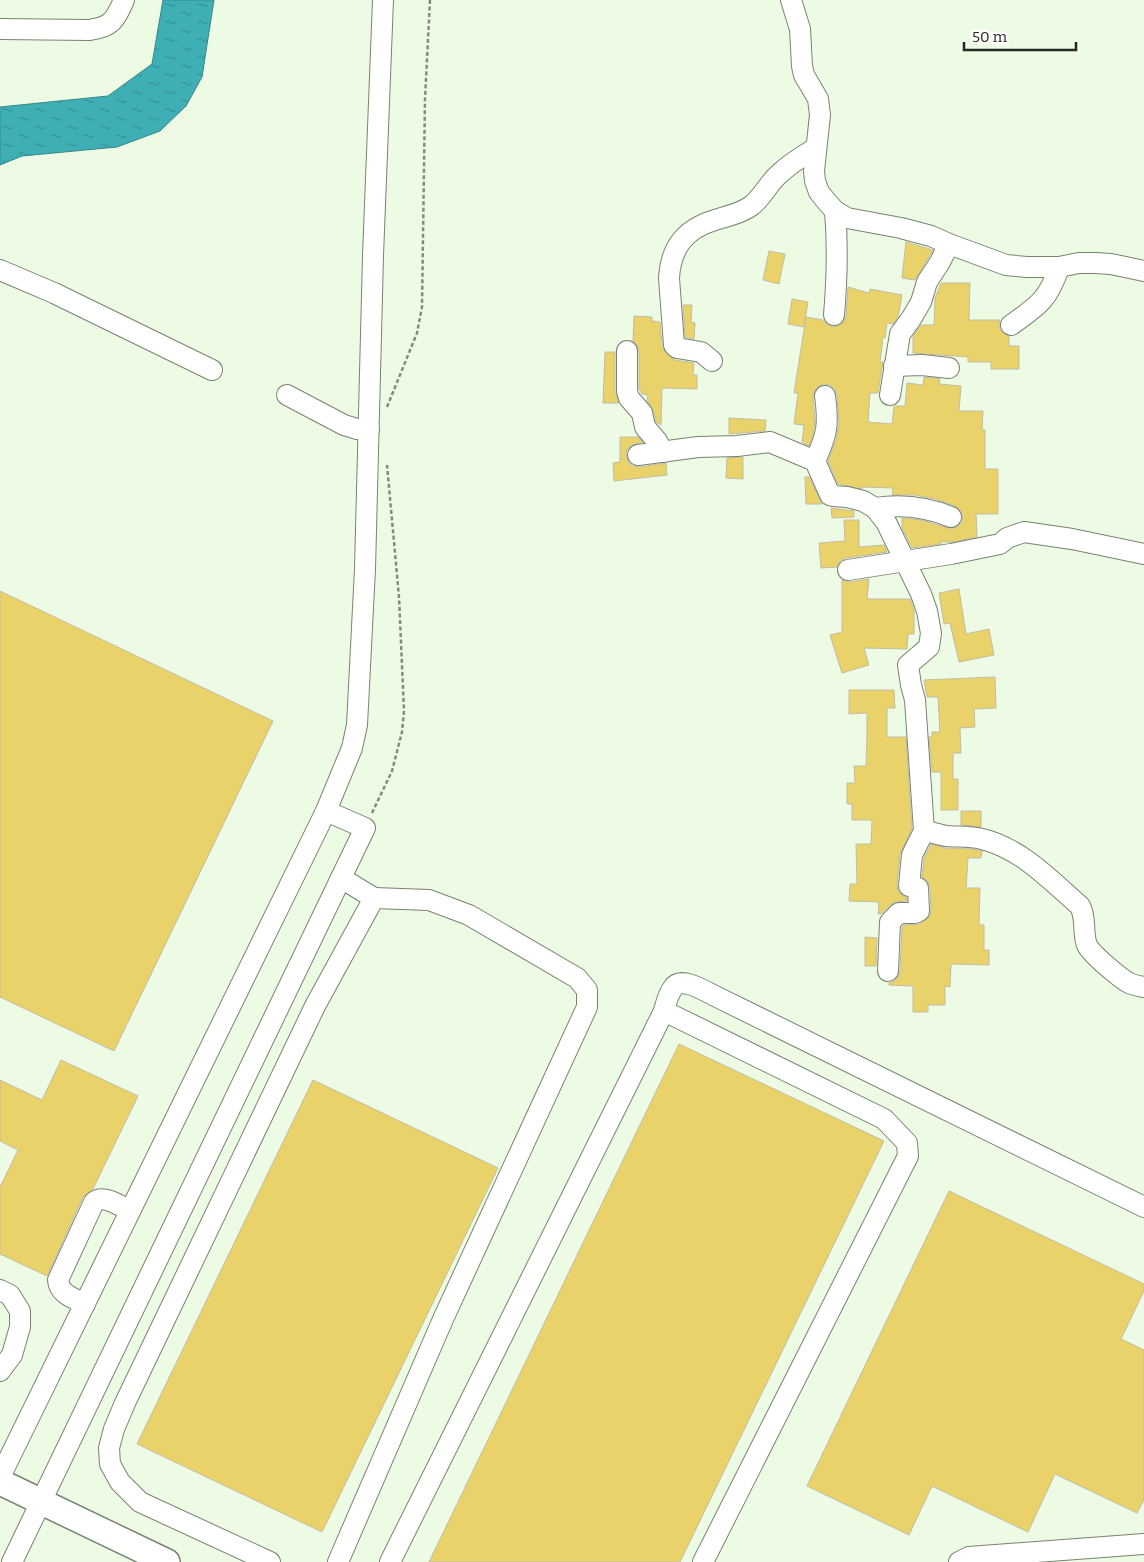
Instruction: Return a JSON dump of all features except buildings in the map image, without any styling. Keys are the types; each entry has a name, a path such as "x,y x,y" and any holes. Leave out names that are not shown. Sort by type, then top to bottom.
{"main road":[{"path":"0,1482 167,1562"}],"street":[{"path":"0,29 99,29 112,22 124,0"},
{"path":"0,1477 326,811 352,748 357,725 365,570 373,256 383,0"},
{"path":"792,0 800,29 804,75 818,99 820,115 814,171 815,181 819,192 835,211 847,218 931,236 1006,265 1059,267 1079,263 1095,263 1111,264 1144,271"},
{"path":"712,361 701,352 677,348 674,345 669,278 675,249 681,239 692,230 717,219 730,217 752,206 788,167 816,148"},
{"path":"834,315 838,265 835,211"},
{"path":"890,396 900,334 921,302 927,282 949,244"},
{"path":"1011,325 1036,307 1046,297 1059,267"},
{"path":"0,270 54,293 212,370"},
{"path":"627,352 627,392 629,398 642,413 645,428 657,441 663,452"},
{"path":"894,366 949,368"},
{"path":"287,395 344,426 369,430"},
{"path":"816,462 825,440 827,427 825,396"},
{"path":"638,456 698,448 770,442 816,462 830,495 856,498 880,515 921,594 927,611 931,633 929,648 908,666 915,700 924,831 912,855 909,886 918,888 919,911 915,914 899,914 890,922 888,971"},
{"path":"880,515 900,506 920,507 951,518"},
{"path":"848,570 904,562 1000,544 1007,538 1024,532 1072,539 1144,554"},
{"path":"12,1562 365,828 326,811"},
{"path":"924,831 984,840 1003,846 1023,857 1080,906 1084,914 1086,941 1095,956 1130,984 1144,987"},
{"path":"338,1562 444,1316 587,1007 587,990 577,978 469,915 430,900 374,898 341,878"},
{"path":"270,1562 140,1502 120,1482 110,1464 109,1448 114,1429 126,1403 315,1006 374,898"},
{"path":"390,1562 664,1010 673,987 683,982 1144,1207"},
{"path":"664,1010 884,1119 907,1143 908,1156 703,1562"},
{"path":"85,1304 63,1292 58,1286 58,1280 94,1202 103,1198 130,1210"},
{"path":"0,1290 10,1294 20,1310 20,1327 12,1354 0,1371"},
{"path":"959,1562 969,1556 1144,1544"}],"path":[{"path":"386,414 390,399 417,333 422,307 430,0"},
{"path":"365,828 392,771 402,732 404,711 399,597 386,462"}],"water":[{"path":"163,0 214,0 202,77 186,106 160,131 117,147 22,156 0,165 0,107 108,96 152,64"}]}
